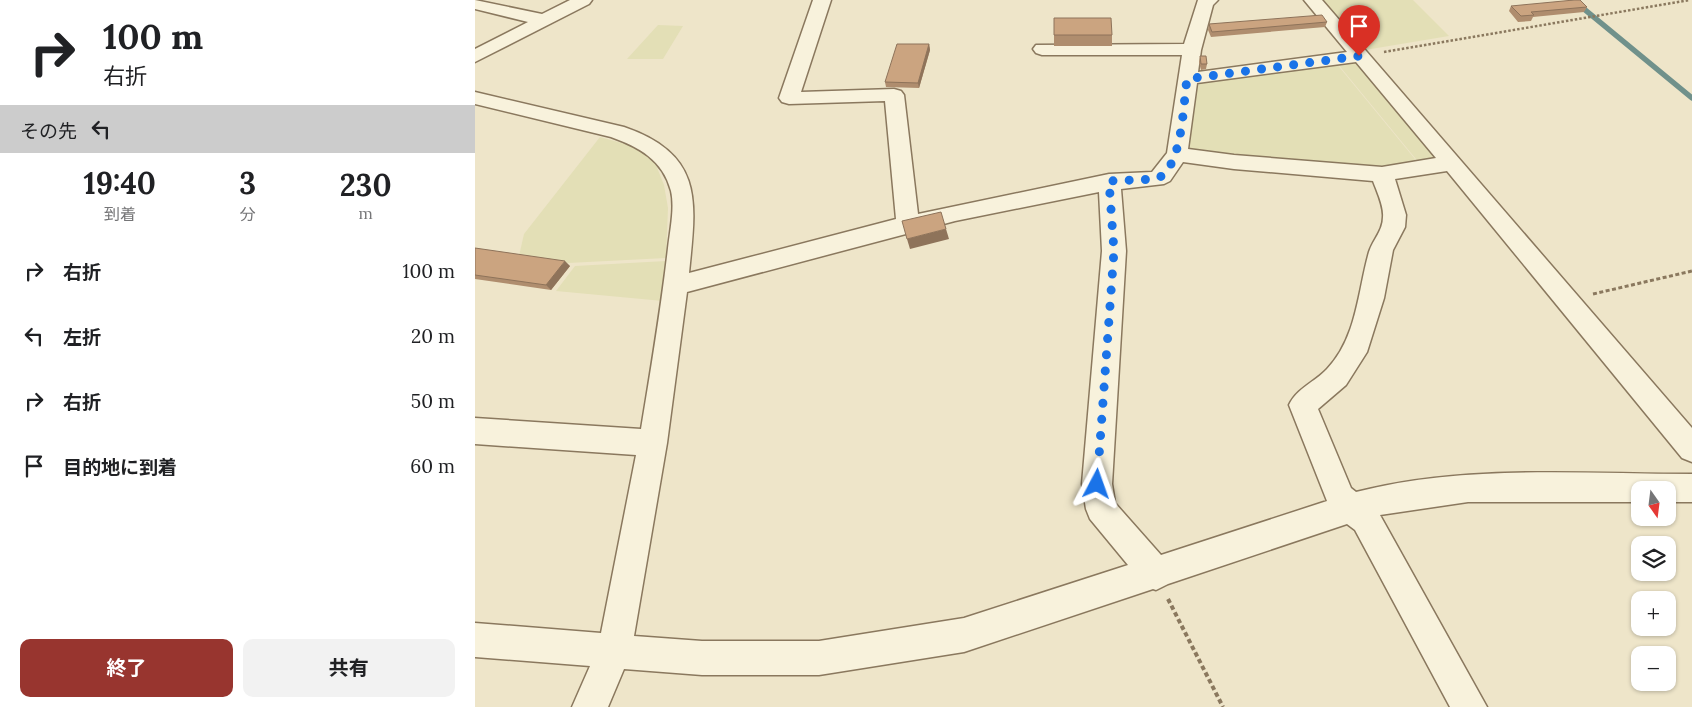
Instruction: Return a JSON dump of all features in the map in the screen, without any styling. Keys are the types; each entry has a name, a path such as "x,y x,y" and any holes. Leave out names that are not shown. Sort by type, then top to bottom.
{"street":[{"path":"475,56 583,0"},
{"path":"822,0 789,98 894,95 908,222"},
{"path":"676,286 779,260 908,222 1109,181 1156,179 1162,176 1177,154 1191,50 1205,3 1209,0"},
{"path":"1313,0 1568,299 1692,449"},
{"path":"475,4 544,20"},
{"path":"1042,48 1191,50"},
{"path":"1187,79 1359,56"},
{"path":"475,98 617,132 640,140 658,151 669,165 681,191 683,216 676,286 653,443 615,649 590,707"},
{"path":"1177,154 1234,162 1382,174 1451,163"},
{"path":"1382,174 1395,215 1394,227 1381,250 1372,298 1354,352 1337,377 1303,404 1341,498 1366,520 1469,707"},
{"path":"1109,181 1114,251 1097,484 1101,509 1156,574"},
{"path":"475,431 653,443"},
{"path":"475,640 615,649 702,658 819,658 964,636 1351,508 1381,500 1468,488 1692,488"}],"path":[{"path":"1359,56 1690,0"},
{"path":"1568,299 1692,271"},
{"path":"1156,574 1223,707"}],"shaded area":[{"path":"1323,0 1413,0 1449,36 1365,50"},
{"path":"658,25 683,26 663,59 627,59"},
{"path":"1354,60 1439,160 1420,164 1337,63"},
{"path":"1336,63 1419,164 1381,170 1196,154 1185,149 1193,82"},
{"path":"600,137 636,147 654,160 664,185 668,208 666,258 568,263 519,256 524,234"},
{"path":"666,261 663,301 556,291 575,266"}],"building":[{"path":"1580,0 1587,7 1531,12 1534,15 1521,16 1511,6"},
{"path":"1322,15 1327,22 1212,32 1209,24"},
{"path":"1054,18 1111,18 1112,35 1054,35"},
{"path":"897,44 929,44 918,83 885,82"},
{"path":"1200,56 1206,56 1207,64 1201,64"},
{"path":"941,212 946,229 907,239 902,221"},
{"path":"475,248 565,261 546,285 475,275"}],"waterway":[{"path":"1573,0 1692,98"}],"route":[{"path":"1097,484 1114,251 1109,181 1156,179 1162,176 1177,154 1187,79 1359,56"}]}
